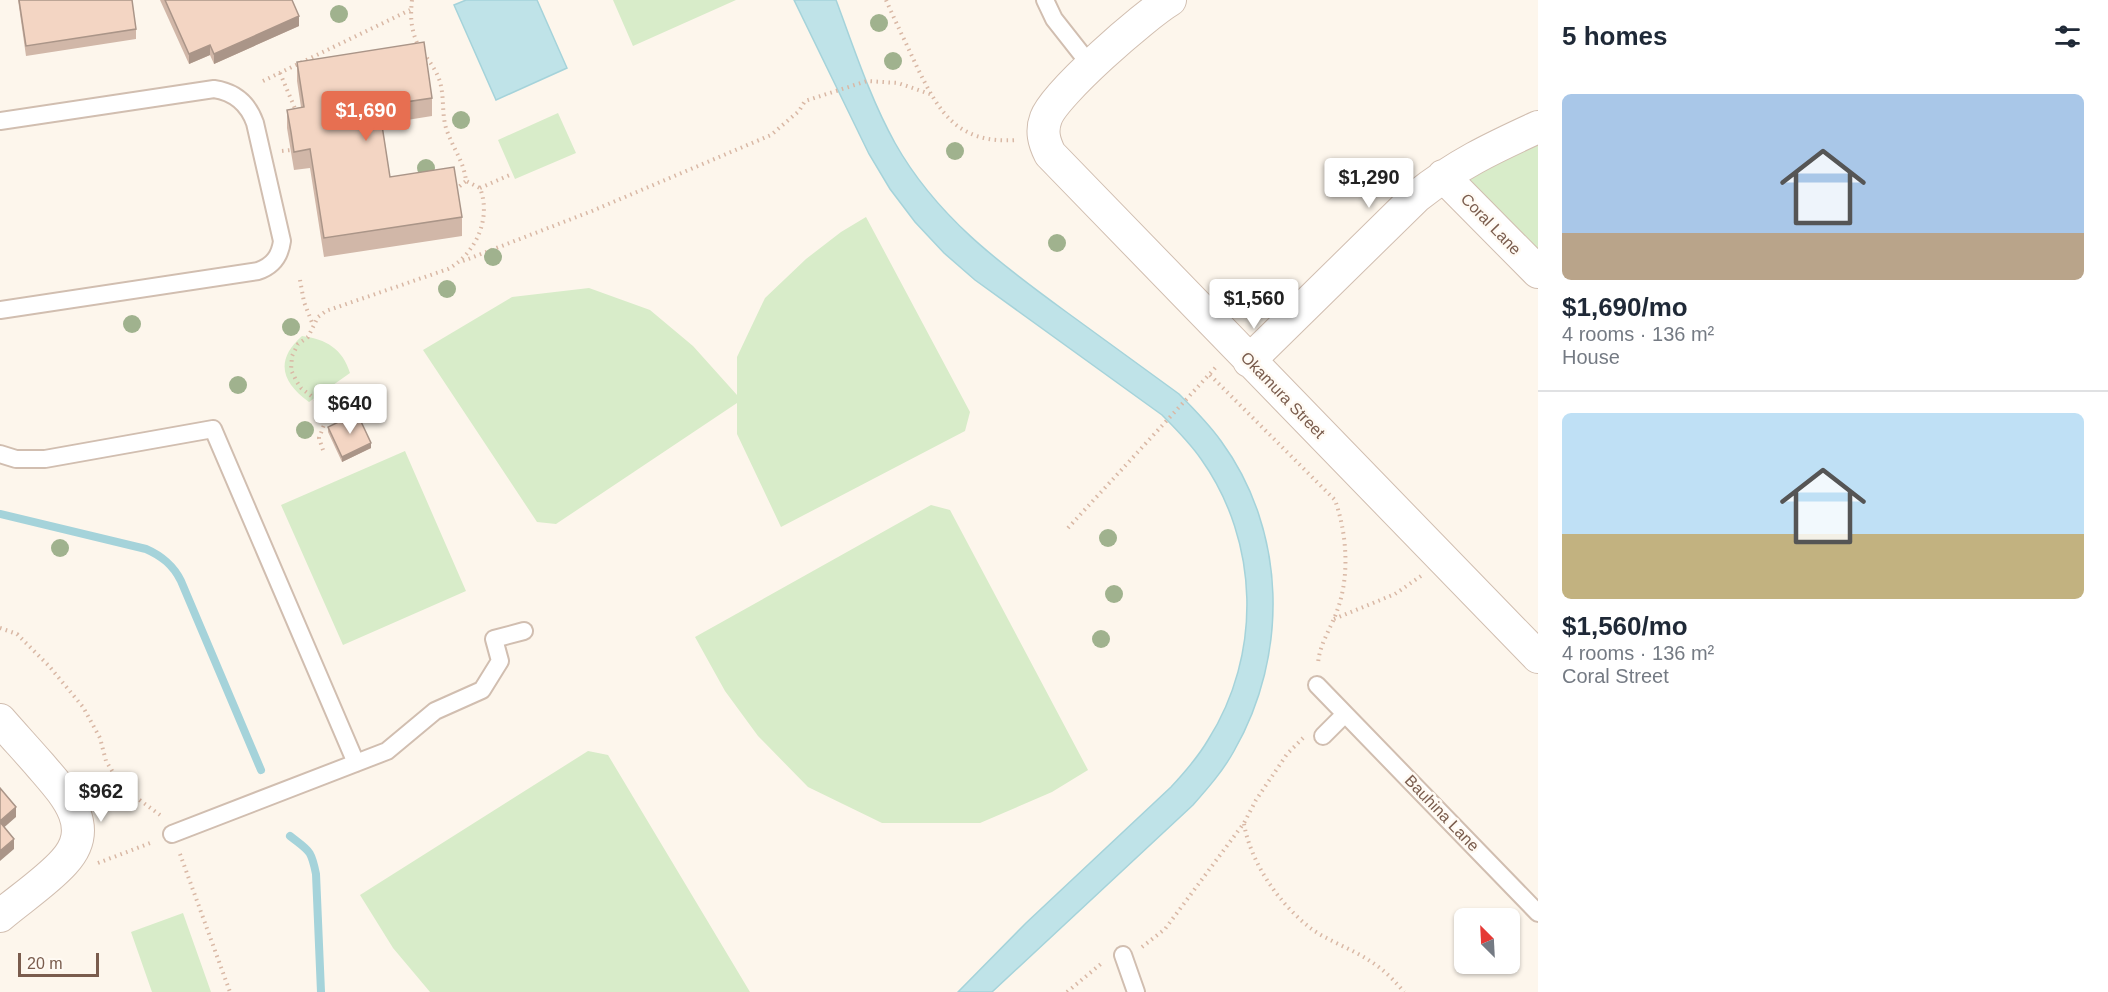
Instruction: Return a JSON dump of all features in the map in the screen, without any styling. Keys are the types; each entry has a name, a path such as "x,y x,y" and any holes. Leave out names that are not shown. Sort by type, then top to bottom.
{"street":[{"name":"Okamura Street","path":"1170,0 1143,20 1091,66 1051,108 1046,116 1043,135 1050,154 1236,361 1531,636"},
{"path":"1236,361 1416,197 1443,176 1498,145 1538,128"},
{"name":"Coral Lane","path":"1443,176 1538,272"},
{"path":"0,720 69,799 76,816 77,833 74,845 65,861 0,916"}],"lane":[{"path":"1046,0 1054,19 1091,66"},
{"path":"0,121 214,89 230,93 248,108 255,123 282,241 279,255 269,266 258,271 0,310"},
{"path":"0,454 16,459 45,459 213,429 356,763"},
{"path":"172,834 387,751 435,711 482,690 500,661 494,639 524,631"},
{"name":"Bauhina Lane","path":"1317,685 1538,913"},
{"path":"1315,734 1345,714"},
{"path":"1123,955 1135,992"}],"path":[{"path":"412,0 410,19 413,35 419,48 435,70 441,85 442,109 446,127 452,144 463,162 466,181"},
{"path":"886,0 930,94 941,111 968,132 1001,141 1023,140"},
{"path":"262,81 411,10"},
{"path":"280,73 296,107 298,117"},
{"path":"323,450 319,438 324,425 319,402 301,388 291,370 291,356 298,344 308,337 318,317 326,311 448,269 771,135 799,111 805,101 867,81 898,83 930,94"},
{"path":"480,188 512,174"},
{"path":"463,261 481,230 483,211 483,196 480,188 466,181"},
{"path":"455,190 466,181"},
{"path":"300,280 304,302 314,325"},
{"path":"1068,528 1210,375 1236,361"},
{"path":"1210,375 1335,500 1340,515 1346,568 1344,590 1319,654 1317,685"},
{"path":"1334,620 1395,594 1427,572"},
{"path":"1067,992 1104,961 1142,948 1166,929 1244,823 1256,800 1287,754 1315,734"},
{"path":"1244,823 1247,841 1254,856 1272,888 1289,908 1310,928 1370,961 1404,992"},
{"path":"172,834 230,992"}],"green space":[{"path":"613,0 736,0 633,46"},
{"path":"558,113 576,153 515,179 498,140"},
{"path":"1538,127 1538,272 1457,189 1465,162"},
{"path":"866,217 970,412 965,431 781,527 737,434 737,403 556,524 537,522 423,350 512,297 589,288 650,310 693,346 737,395 737,357 765,298 806,259 841,232"},
{"path":"302,336 319,340 332,347 343,358 350,373 309,402 292,387 285,370 288,354"},
{"path":"405,451 466,591 343,645 281,505"},
{"path":"931,505 950,510 1088,770 1052,792 980,823 882,823 808,787 758,736 725,691 695,637"},
{"path":"588,751 608,755 750,992 430,992 393,948 360,895"},
{"path":"183,913 211,992 152,992 131,932"}],"water":[{"path":"466,0 537,0 567,68 496,100 454,5"},
{"path":"794,0 836,0 870,91 886,126 911,169 949,216 1016,275 1179,394 1206,423 1221,441 1243,476 1259,514 1269,553 1273,594 1271,634 1264,675 1252,714 1230,758 1193,805 992,992 958,992 1026,923 1171,787 1208,740 1226,707 1238,672 1245,636 1247,599 1243,562 1235,526 1220,491 1197,453 1162,415 975,280 944,253 915,222 890,189 869,154"}],"building":[{"path":"19,0 132,0 136,29 26,46"},
{"path":"165,0 292,0 299,16 214,54 210,45 189,54"},
{"path":"424,42 432,98 379,106 390,177 454,167 462,217 324,238 310,149 294,152 287,110 304,107 297,62"},
{"path":"357,413 371,443 342,457 328,427"},
{"path":"0,788 16,807 0,821"},
{"path":"0,822 14,839 0,851"}],"waterway":[{"path":"0,514 146,549 166,562 181,581 261,770"},
{"path":"290,836 308,851 316,874 321,992"}]}
